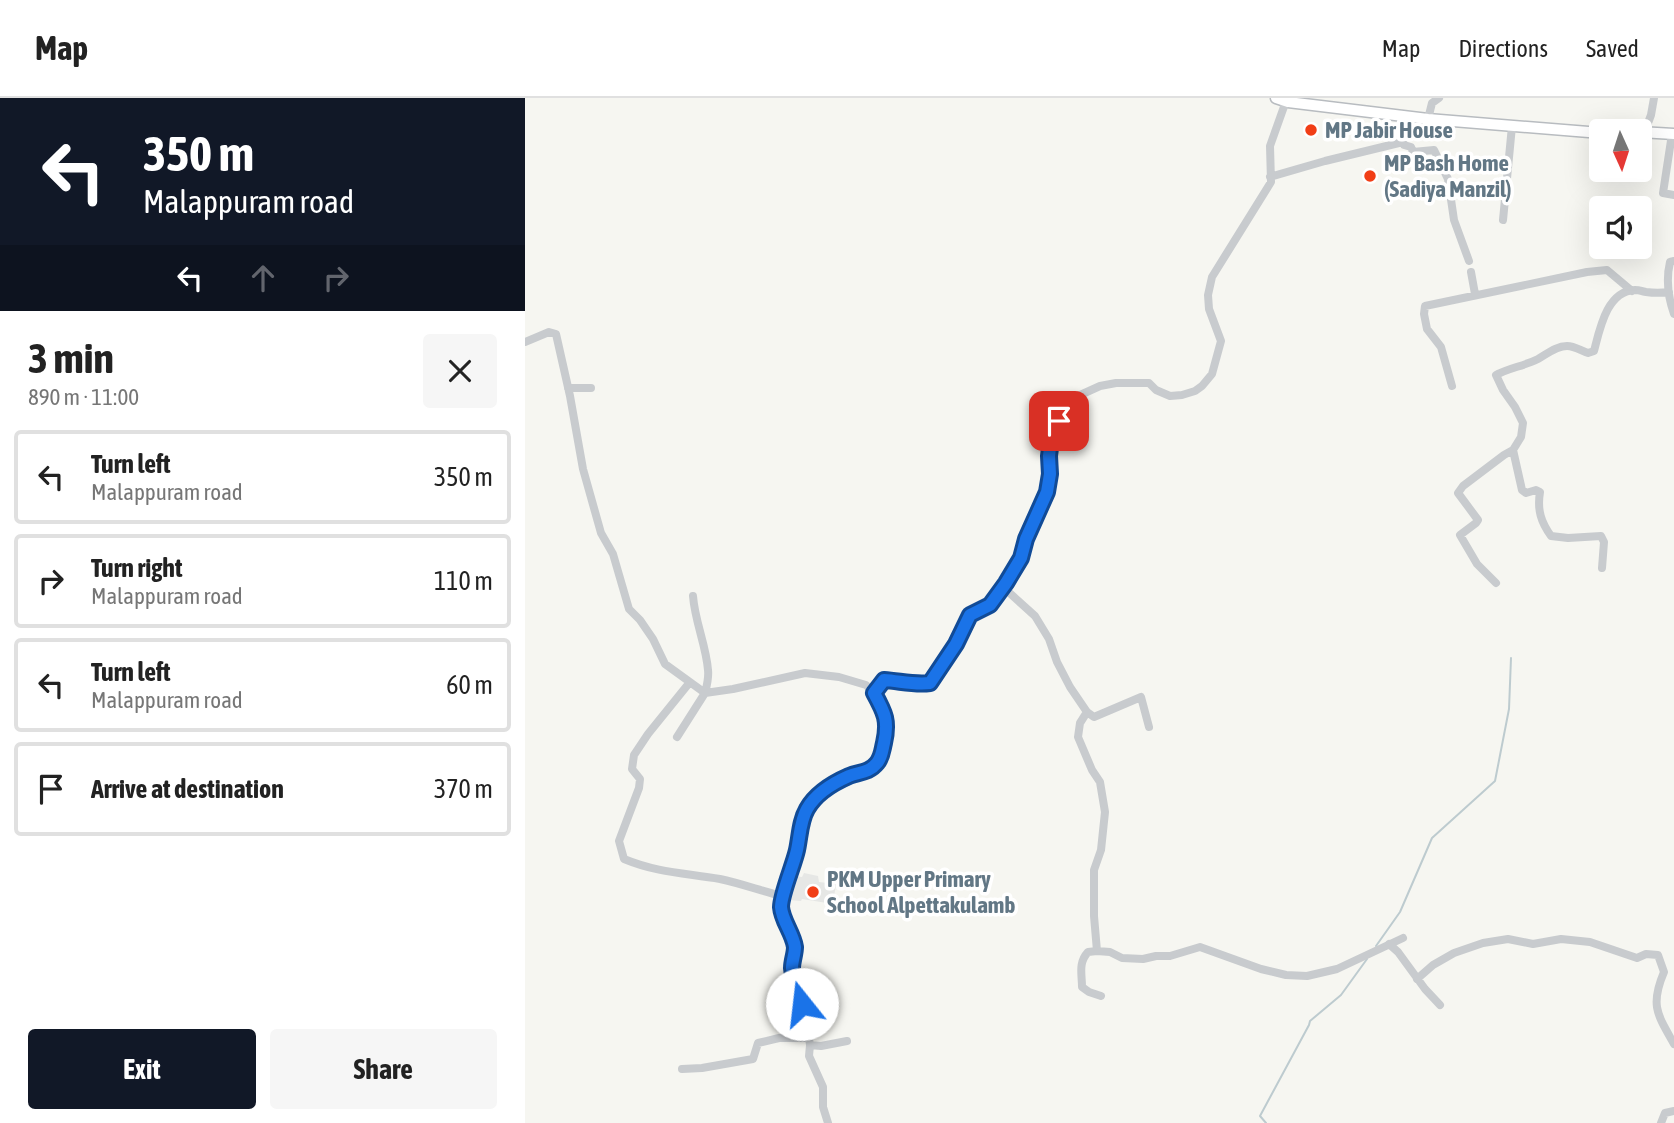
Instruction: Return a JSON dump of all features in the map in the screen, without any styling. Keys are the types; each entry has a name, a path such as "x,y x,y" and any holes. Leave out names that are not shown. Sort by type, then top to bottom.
{"main road":[{"path":"1281,99 1409,117 1589,133"},
{"path":"1652,132 1673,134"}],"street":[{"path":"1428,119 1432,103 1439,98"},
{"path":"1649,119 1654,98"},
{"path":"874,693 884,680 904,681 915,685 930,683 956,644 970,615 990,605 1003,587 1021,558 1026,539 1047,492 1051,440 1067,405 1100,386 1116,383 1149,383 1156,390 1170,396 1182,395 1195,391 1212,374 1221,341 1209,309 1208,295 1212,277 1271,182 1270,146 1281,99"},
{"path":"1403,142 1409,117"},
{"path":"1503,220 1512,126"},
{"path":"1673,134 1663,193 1674,195"},
{"path":"1271,177 1403,142"},
{"path":"1403,142 1411,147 1413,152 1434,150 1448,179 1454,220 1469,261"},
{"path":"1674,261 1669,262 1667,274 1674,314"},
{"path":"1452,387 1441,347 1427,329 1425,306 1607,270 1632,290"},
{"path":"1471,272 1475,295"},
{"path":"1496,583 1477,564 1460,535 1478,520 1458,493 1463,486 1513,450 1521,437 1523,423 1496,375 1565,346 1588,353 1594,351 1604,319 1620,293 1632,290 1669,292"},
{"path":"525,342 549,332 556,334 583,469 601,533 613,554 629,609 653,639 665,664 705,693 805,673 848,680 866,685 883,709 887,733 878,763 864,773 852,775 830,786 807,810 781,907 795,947 792,969 810,1041 809,1056 823,1087 823,1107 828,1123"},
{"path":"568,388 591,388"},
{"path":"1513,450 1522,490 1526,493 1535,490 1540,492 1540,517 1551,536 1601,536 1604,542 1602,568"},
{"path":"1003,587 1035,616 1049,639 1070,687 1087,712 1094,717 1141,697 1149,727"},
{"path":"677,737 705,693 708,673 694,608 694,596"},
{"path":"690,682 634,755 632,769 640,779 619,841 624,859 646,868 686,876 721,879 783,898"},
{"path":"1087,712 1080,723 1078,737 1100,782 1105,812 1101,850 1094,870 1097,951"},
{"path":"1101,996 1082,988 1081,966 1088,952 1110,951 1122,958 1143,959 1170,957 1200,947 1261,969 1286,975 1307,976 1337,969 1403,937"},
{"path":"1417,979 1433,965 1454,953 1483,943 1508,939 1533,944 1560,939 1590,942 1637,958 1646,954 1658,955 1664,972 1657,988 1655,1004 1674,1044"},
{"path":"1389,944 1440,1005"},
{"path":"682,1069 753,1059 758,1043 779,1038 810,1041 821,1046 847,1041"},
{"path":"1661,1123 1665,1113 1674,1111"}],"shaded area":[{"name":"PKM Upper Primary School Alpettakulamb","path":"804,873 818,876 819,882 836,884 833,904 802,899 789,900 793,876 802,877"}],"waterway":[{"path":"1376,946 1400,912 1432,838 1495,781 1509,709 1511,658"},
{"path":"1266,1123 1260,1116 1310,1021 1341,995 1367,959"}],"place":[{"name":"MP Jabir House","path":"1311,130"},
{"name":"MP Bash Home (Sadiya Manzil)","path":"1370,176"},
{"name":"PKM Upper Primary School Alpettakulamb","path":"813,892"}],"route":[{"path":"802,1004 792,969 795,947 781,907 802,821 814,800 830,786 852,775 864,773 878,763 887,724 883,709 874,693 884,680 904,681 915,685 930,683 956,644 970,615 990,605 1015,569 1047,492 1051,440 1059,421"}]}
